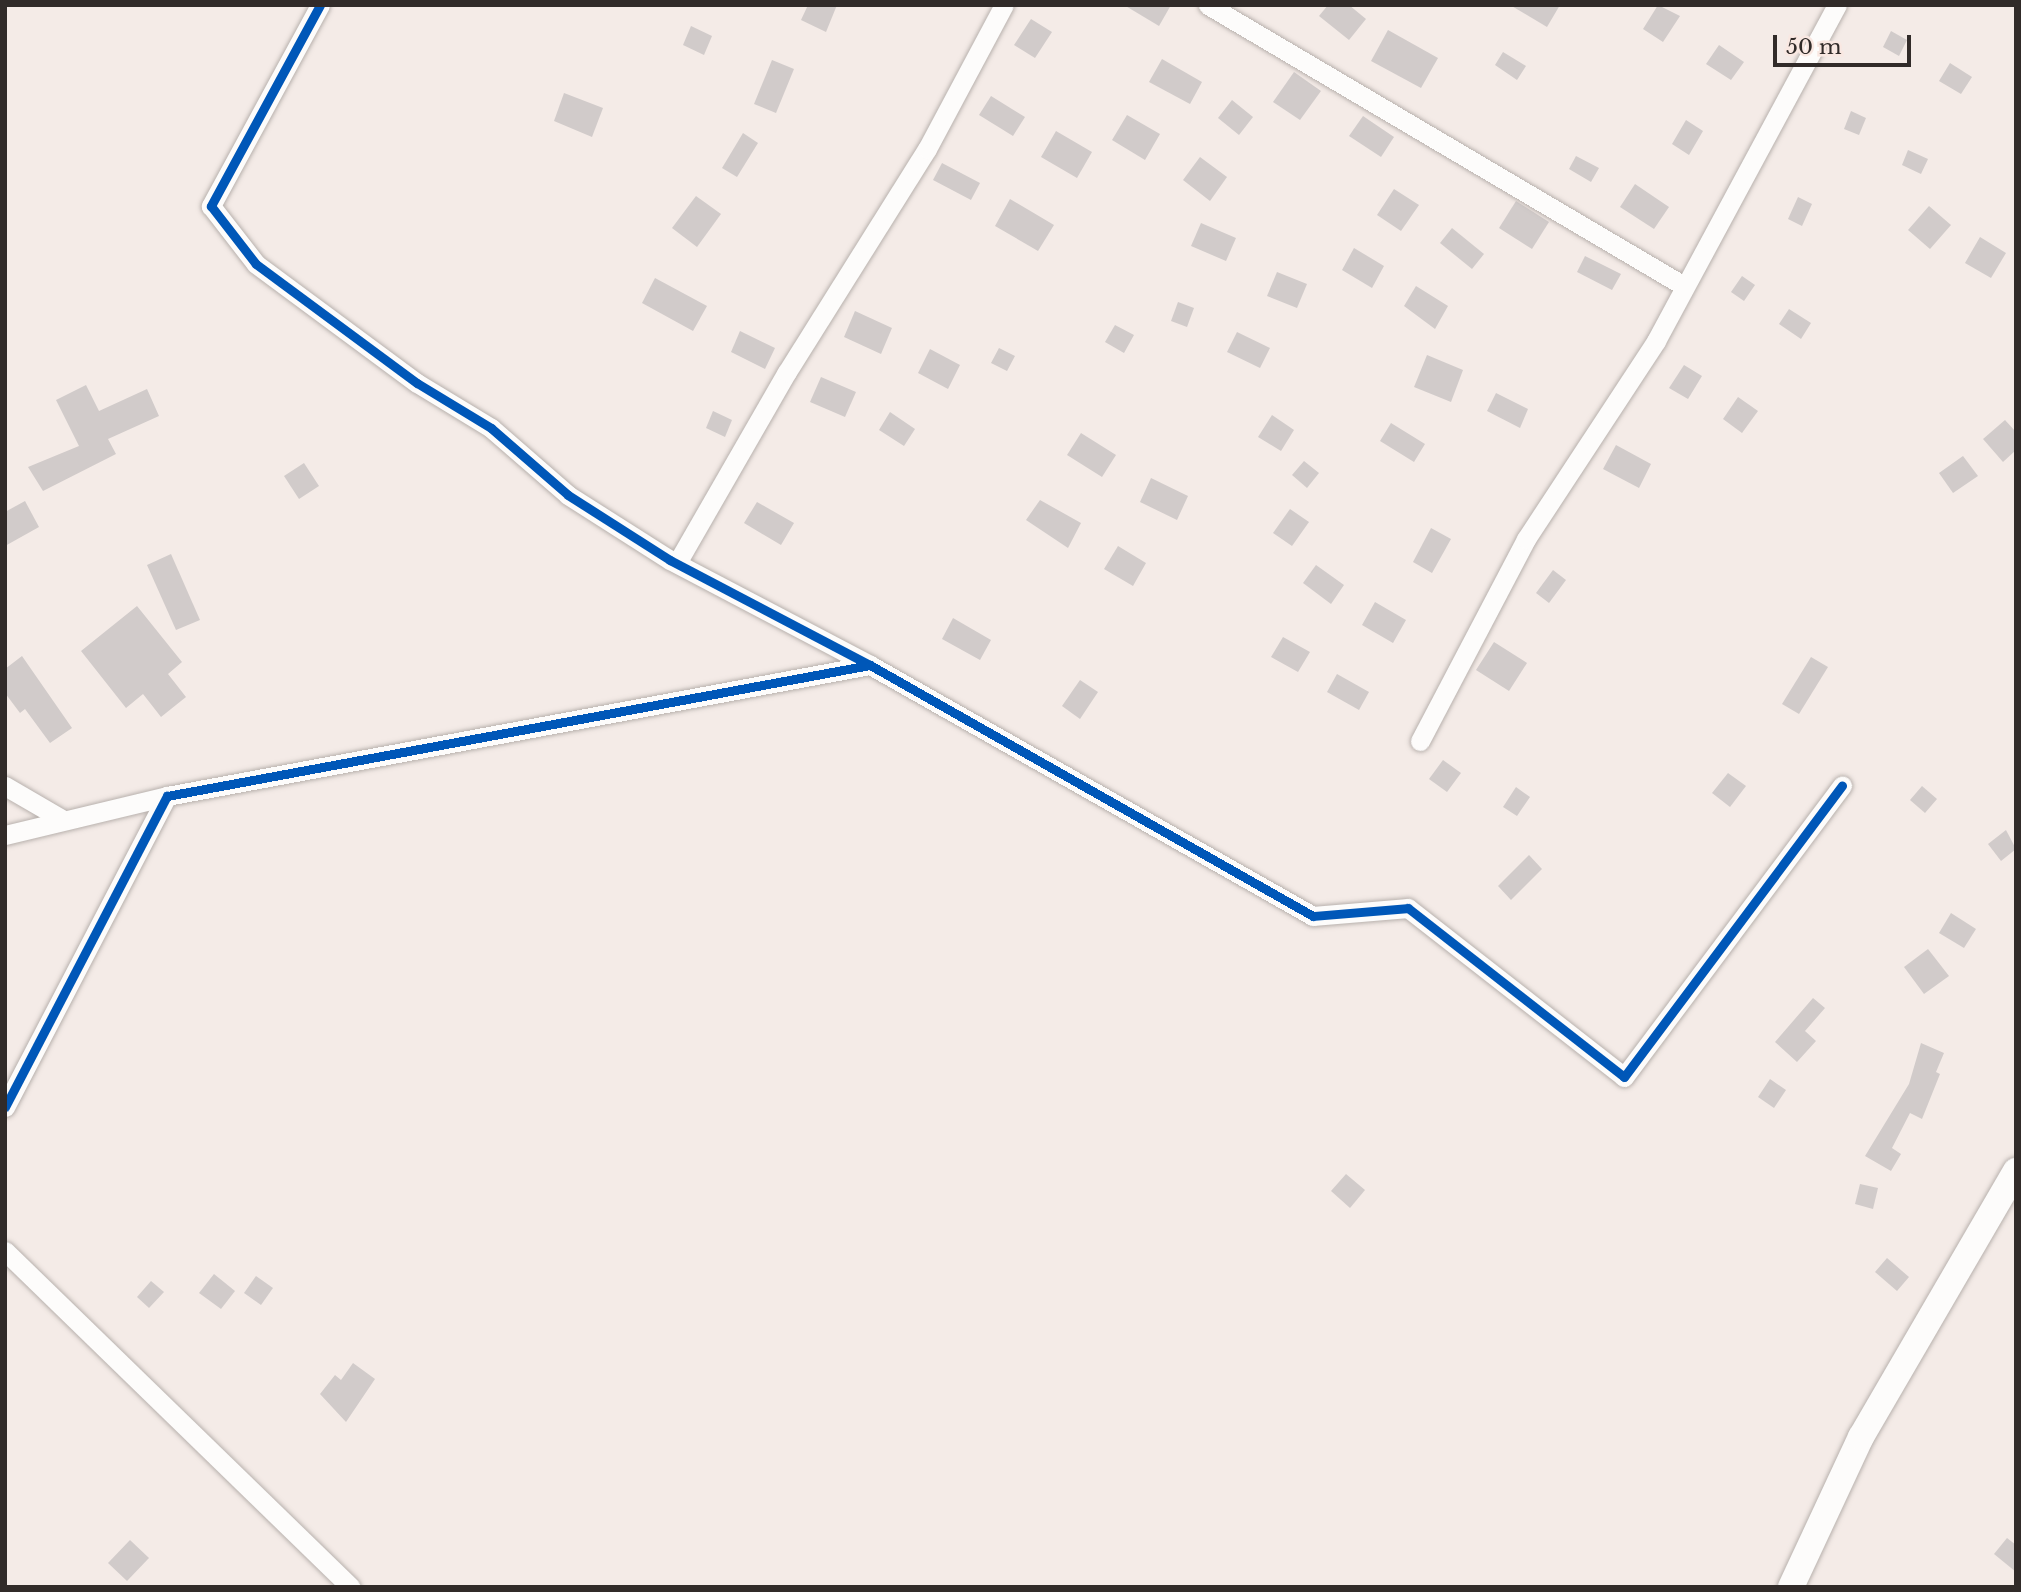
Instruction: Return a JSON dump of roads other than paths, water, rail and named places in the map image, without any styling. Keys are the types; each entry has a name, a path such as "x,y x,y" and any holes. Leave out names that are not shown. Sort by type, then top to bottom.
{"street":[{"path":"320,5 211,206 256,264 417,383 491,428 568,495 677,563 870,665 1313,916 1408,908 1625,1077 1842,786"},
{"path":"677,563 787,372 927,149 1004,5"},
{"path":"1208,5 1684,286"},
{"path":"1420,741 1526,539 1656,341 1837,5"},
{"path":"5,835 62,819 167,796 870,665"},
{"path":"5,786 62,819"},
{"path":"5,1107 167,796"},
{"path":"1791,1587 1861,1437 2016,1171"},
{"path":"5,1251 351,1587"}]}
